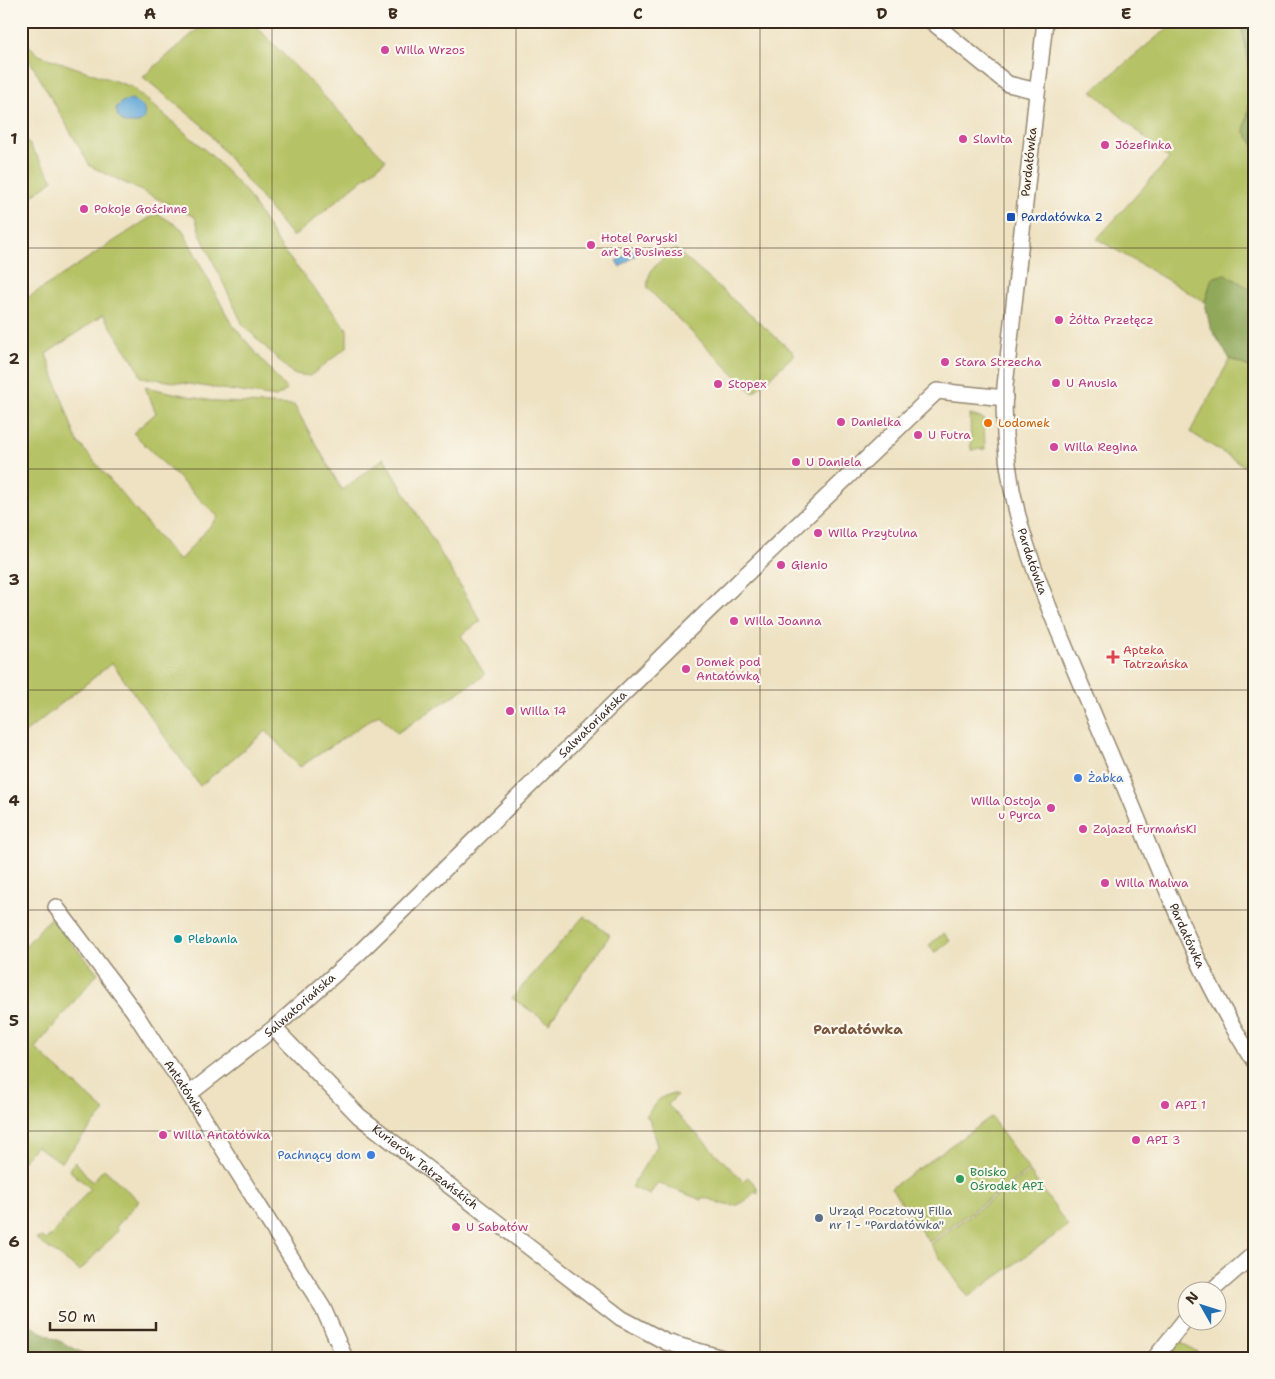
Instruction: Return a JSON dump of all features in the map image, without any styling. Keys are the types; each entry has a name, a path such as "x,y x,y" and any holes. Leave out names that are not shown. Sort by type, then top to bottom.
{"street":[{"path":"930,21 1008,84 1037,91"},
{"name":"Pardałówka","path":"1045,21 1005,398 1004,439 1010,489 1018,522 1036,577 1191,945 1226,1017 1254,1061"},
{"name":"Salwatoriańska","path":"189,1094 274,1028 359,953 716,603 937,391 1005,398"},
{"name":"Antałówka","path":"56,907 133,1010 189,1094 315,1294 345,1358"},
{"name":"Kurierów Tatrzańskich","path":"274,1028 359,1116 608,1309 634,1326 666,1342 722,1358"},
{"path":"1222,1282 1254,1254"},
{"path":"1155,1358 1178,1329"}],"green space":[{"path":"207,21 251,21 386,160 293,237 202,125 143,77"},
{"path":"1176,21 1240,21 1249,63 1250,89 1244,131 1254,145 1254,291 1212,278 1205,302 1097,239 1169,159 1092,91"},
{"path":"1240,21 1254,21 1254,145 1244,131 1249,102 1250,76"},
{"path":"21,38 39,55 132,87 211,155 246,192 282,249 347,329 347,347 310,376 293,374 243,325 201,236 195,217 90,166 27,56 21,63"},
{"path":"21,132 53,180 21,205"},
{"path":"157,213 182,229 231,323 287,390 276,397 141,377 136,365 103,315 46,354 77,441 179,561 218,517 133,433 156,413 145,387 217,402 294,405 342,490 384,458 481,621 461,635 485,675 397,733 379,714 300,767 266,731 200,786 112,663 21,736 21,302"},
{"path":"675,249 795,354 753,393 648,289 649,276 652,270"},
{"path":"1225,274 1254,291 1254,369 1230,359 1210,327 1205,302 1212,278"},
{"path":"1230,359 1254,369 1254,472 1190,432"},
{"path":"970,415 984,419 985,449 971,450"},
{"path":"584,916 610,935 549,1023 512,998"},
{"path":"50,918 98,973 35,1048 105,1111 61,1162 36,1146 21,1163 21,951"},
{"path":"944,933 950,941 935,953 929,945"},
{"path":"674,1094 677,1095 668,1105 743,1181 748,1177 757,1187 758,1193 755,1191 742,1203 730,1206 703,1197 702,1200 657,1183 650,1195 631,1187 657,1146 649,1119 646,1116 660,1099"},
{"name":"Boisko Ośrodek API","path":"991,1117 1029,1170 929,1242 891,1188"},
{"path":"75,1161 92,1182 104,1169 139,1201 116,1227 118,1230 80,1271 36,1239 42,1237 45,1240 53,1234 90,1188 69,1170"},
{"name":"Boisko Ośrodek API","path":"1030,1172 1068,1226 968,1297 930,1244"},
{"path":"21,1321 92,1358 21,1358"},
{"path":"1180,1341 1206,1358 1168,1358"}],"water":[{"path":"132,99 144,108 145,118 139,123 124,123 118,117 116,108 122,102"},
{"path":"632,249 636,255 620,267 616,261"}],"place":[{"name":"Willa Wrzos","path":"385,50"},
{"name":"Slavita","path":"963,139"},
{"name":"Józefinka","path":"1105,145"},
{"name":"Pokoje Gościnne","path":"84,209"},
{"name":"Pardałówka 2","path":"1011,217"},
{"name":"Hotel Paryski art & Business","path":"591,245"},
{"name":"Żółta Przełęcz","path":"1059,320"},
{"name":"Stara Strzecha","path":"945,362"},
{"name":"U Anusia","path":"1056,383"},
{"name":"Stopex","path":"718,384"},
{"name":"Danielka","path":"841,422"},
{"name":"Lodomek","path":"988,423"},
{"name":"U Futra","path":"918,435"},
{"name":"Willa Regina","path":"1054,447"},
{"name":"U Daniela","path":"796,462"},
{"name":"Willa Przytulna","path":"818,533"},
{"name":"Gienio","path":"781,565"},
{"name":"Willa Joanna","path":"734,621"},
{"name":"Apteka Tatrzańska","path":"1113,657"},
{"name":"Domek pod Antałówką","path":"686,669"},
{"name":"Willa 14","path":"510,711"},
{"name":"Żabka","path":"1078,778"},
{"name":"Willa Ostoja u Pyrca","path":"1051,808"},
{"name":"Zajazd FurmańsKi","path":"1083,829"},
{"name":"Willa Malwa","path":"1105,883"},
{"name":"Plebania","path":"178,939"},
{"name":"API 1","path":"1165,1105"},
{"name":"Willa Antałówka","path":"163,1135"},
{"name":"API 3","path":"1136,1140"},
{"name":"Pachnący dom","path":"371,1155"},
{"name":"Boisko Ośrodek API","path":"960,1179"},
{"name":"Urząd Pocztowy Filia nr 1 - \"Pardałówka\"","path":"819,1218"},
{"name":"U Sabałów","path":"456,1227"}],"district":[{"name":"Pardałówka","path":"858,1029"}]}
